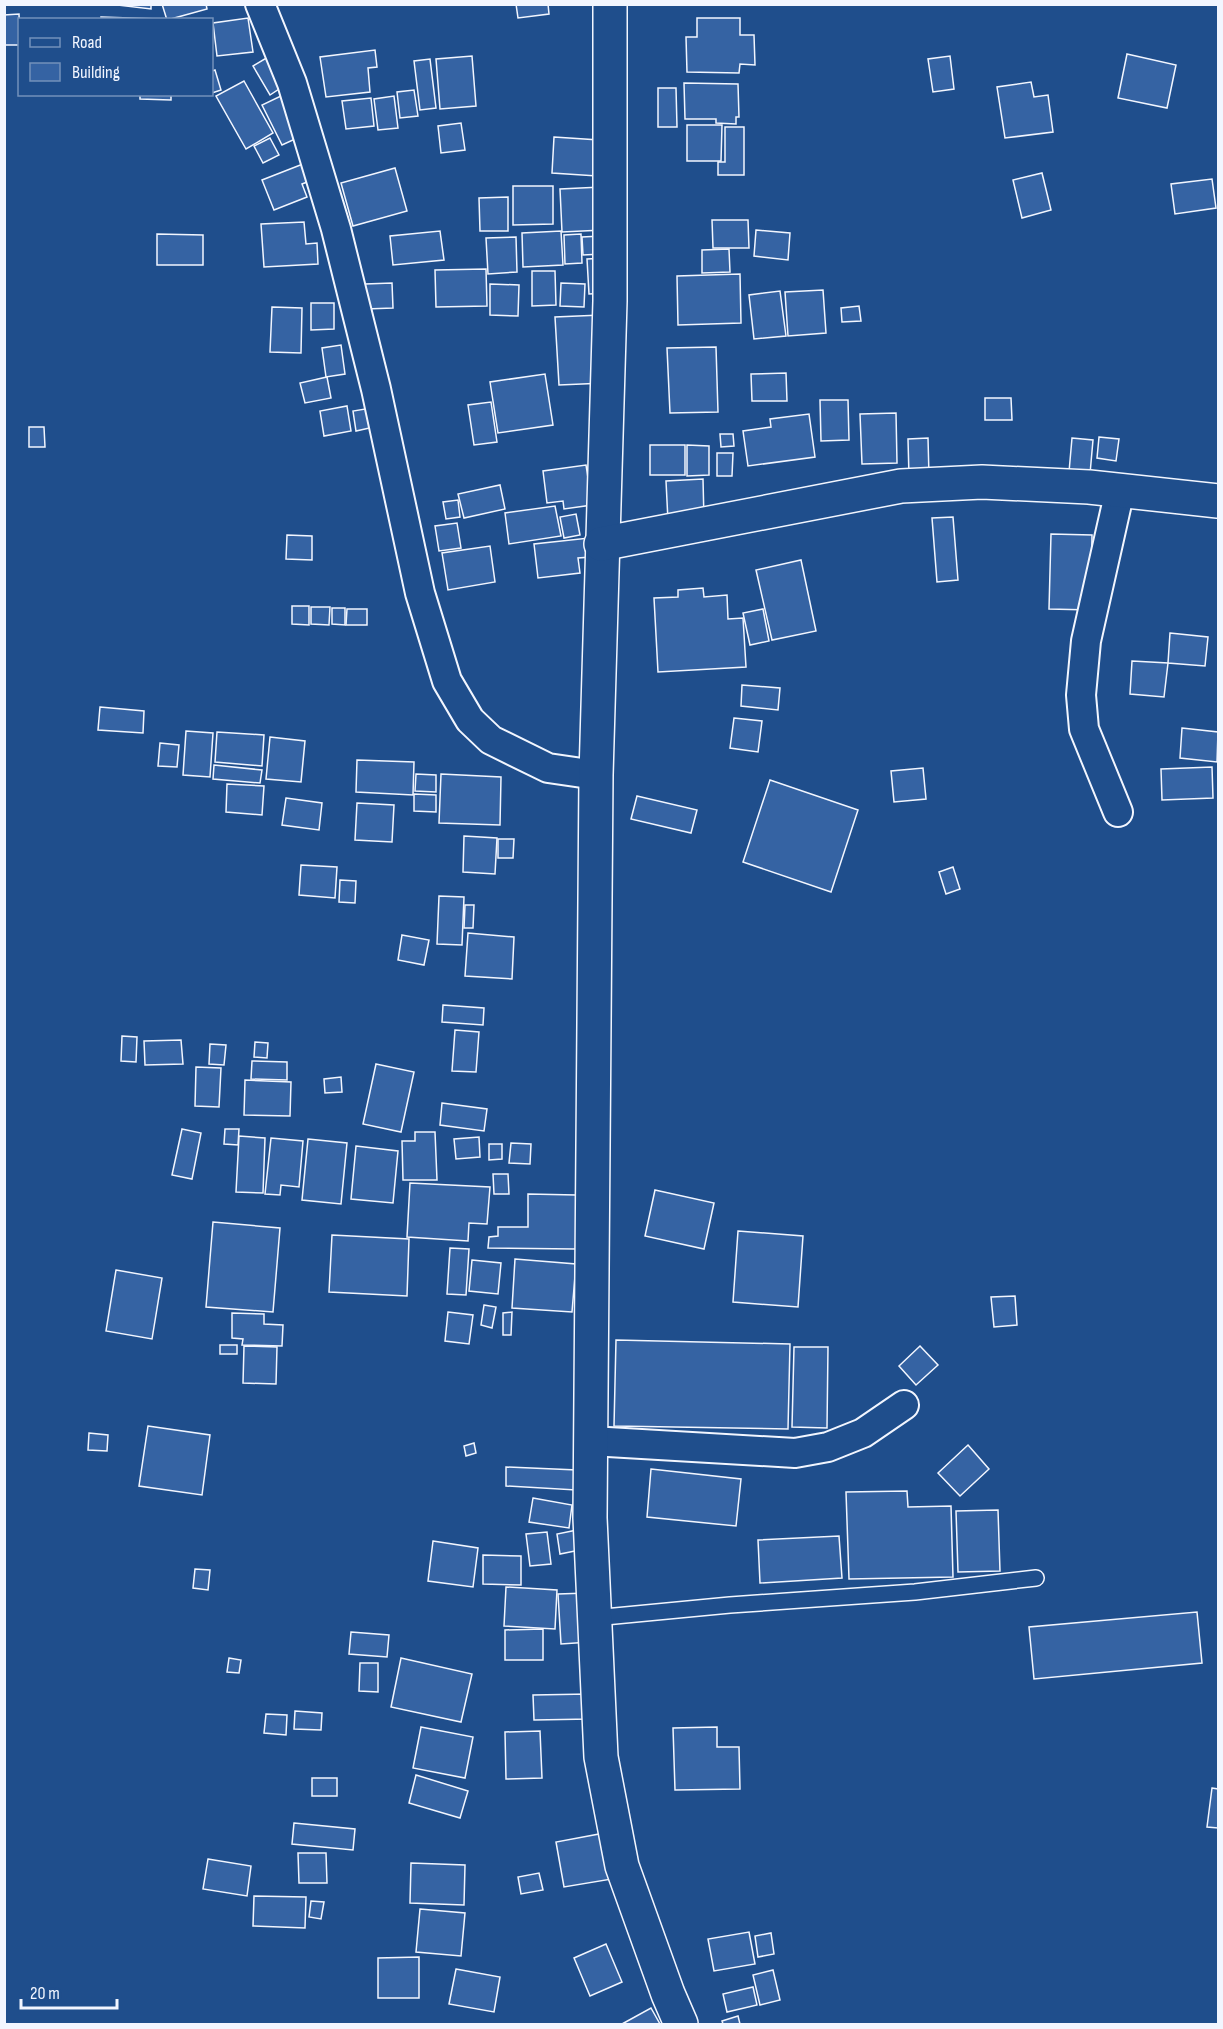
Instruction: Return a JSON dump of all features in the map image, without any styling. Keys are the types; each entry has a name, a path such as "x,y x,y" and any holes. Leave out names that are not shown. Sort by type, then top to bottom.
{"street":[{"path":"260,4 292,83 336,229 376,388 420,593 447,681 470,720 491,740 548,768 596,776"},
{"path":"610,4 610,301 601,544 596,776 590,1518 601,1756 622,1866 681,2025"},
{"path":"601,544 901,486 982,482 1120,490 1218,501"},
{"path":"1118,812 1084,729 1081,695 1086,641 1120,490"},
{"path":"591,1441 795,1453 828,1447 863,1433 904,1405"}],"lane":[{"path":"594,1618 730,1605 915,1592 1036,1578"}],"building":[{"path":"109,4 151,4 151,9"},
{"path":"162,4 206,4 207,9 166,18"},
{"path":"516,4 548,4 549,14 518,18"},
{"path":"19,14 18,45 4,45 4,15"},
{"path":"248,18 253,52 217,56 213,23"},
{"path":"697,18 740,18 740,35 754,35 755,65 740,64 739,73 687,72 686,37 697,37"},
{"path":"375,50 377,67 368,68 370,92 326,97 320,57"},
{"path":"1127,54 1176,65 1167,108 1118,98"},
{"path":"472,56 476,106 440,109 436,59"},
{"path":"950,56 954,89 933,92 928,59"},
{"path":"268,57 285,85 270,95 253,66"},
{"path":"430,59 436,108 420,110 414,61"},
{"path":"215,70 221,90 213,93 213,71"},
{"path":"244,81 273,133 246,149 216,96"},
{"path":"1031,82 1034,97 1048,95 1053,132 1005,138 997,87"},
{"path":"684,83 738,84 739,117 736,117 736,124 716,123 716,119 685,119"},
{"path":"658,88 676,88 677,127 658,127"},
{"path":"414,90 418,116 400,118 397,92"},
{"path":"285,94 304,135 282,145 262,105"},
{"path":"140,96 171,96 171,100 140,99"},
{"path":"394,96 398,128 378,130 374,99"},
{"path":"371,98 374,126 346,129 342,101"},
{"path":"461,123 465,150 441,153 438,126"},
{"path":"687,125 722,125 721,161 687,161"},
{"path":"725,127 744,127 744,175 718,175 718,162 725,162"},
{"path":"554,137 599,140 597,176 552,173"},
{"path":"270,138 279,155 263,163 254,146"},
{"path":"308,162 315,179 302,184 307,197 274,210 262,180"},
{"path":"395,168 407,211 353,226 341,183"},
{"path":"1042,173 1051,210 1022,218 1013,180"},
{"path":"1212,179 1216,208 1175,214 1171,184"},
{"path":"513,186 553,186 553,224 513,225"},
{"path":"601,187 603,230 562,232 560,189"},
{"path":"508,197 508,231 480,231 479,198"},
{"path":"712,220 748,220 749,248 713,248"},
{"path":"304,222 306,244 317,243 318,264 264,267 261,224"},
{"path":"756,230 790,233 788,260 754,256"},
{"path":"440,231 444,260 393,265 390,236"},
{"path":"561,231 563,265 523,267 522,233"},
{"path":"157,234 203,235 203,265 157,265"},
{"path":"581,234 582,263 565,264 564,235"},
{"path":"601,236 602,254 583,255 582,237"},
{"path":"516,237 517,272 488,274 486,238"},
{"path":"729,249 730,272 702,273 702,250"},
{"path":"607,258 609,293 589,294 587,259"},
{"path":"486,269 487,306 436,307 435,270"},
{"path":"532,271 555,271 556,305 532,306"},
{"path":"740,274 741,323 678,325 677,276"},
{"path":"392,283 393,308 366,309 365,284"},
{"path":"561,283 585,284 584,307 560,306"},
{"path":"490,284 519,285 518,316 490,315"},
{"path":"823,290 826,333 788,336 785,292"},
{"path":"780,291 786,336 754,339 749,295"},
{"path":"311,303 334,303 334,329 311,330"},
{"path":"859,306 861,321 842,322 841,308"},
{"path":"272,307 302,308 301,353 270,352"},
{"path":"601,315 605,383 559,385 555,317"},
{"path":"341,345 345,374 326,377 322,348"},
{"path":"716,347 718,412 670,413 667,348"},
{"path":"786,373 787,401 752,401 751,374"},
{"path":"545,374 553,425 498,433 490,382"},
{"path":"327,377 331,398 305,403 300,383"},
{"path":"985,398 1011,398 1012,420 985,420"},
{"path":"820,400 848,400 849,440 821,441"},
{"path":"491,402 497,442 474,445 468,405"},
{"path":"347,406 351,431 324,436 320,411"},
{"path":"371,408 374,427 356,431 353,411"},
{"path":"896,413 897,463 862,464 860,414"},
{"path":"809,414 815,457 748,466 743,431 771,427 770,419"},
{"path":"29,427 44,427 45,447 29,447"},
{"path":"720,434 733,434 734,446 721,447"},
{"path":"1099,437 1119,439 1116,461 1097,458"},
{"path":"928,438 929,476 909,477 908,439"},
{"path":"1072,438 1093,440 1090,474 1069,472"},
{"path":"650,445 685,445 685,475 650,475"},
{"path":"687,445 709,446 709,475 687,476"},
{"path":"717,453 733,453 732,476 717,476"},
{"path":"586,465 592,505 564,509 563,501 547,503 543,471"},
{"path":"703,479 704,520 668,521 666,481"},
{"path":"500,485 505,509 464,518 458,494"},
{"path":"458,500 460,517 446,519 443,502"},
{"path":"555,506 561,536 509,544 505,513"},
{"path":"576,514 580,535 564,538 560,517"},
{"path":"953,517 958,580 937,582 932,518"},
{"path":"457,523 461,548 439,551 435,526"},
{"path":"1051,534 1092,535 1091,610 1049,609"},
{"path":"287,535 312,536 312,560 286,559"},
{"path":"589,538 591,557 578,558 580,573 538,578 534,544"},
{"path":"490,546 495,582 448,590 442,553"},
{"path":"801,560 816,631 772,640 756,570"},
{"path":"703,588 704,597 727,595 728,619 743,618 746,667 658,672 654,598 678,597 678,590"},
{"path":"292,606 309,606 309,625 292,624"},
{"path":"311,607 330,607 329,625 311,624"},
{"path":"332,608 345,608 345,625 332,624"},
{"path":"347,609 367,609 367,625 346,625"},
{"path":"763,609 769,641 750,645 743,613"},
{"path":"1170,633 1208,637 1205,666 1168,663"},
{"path":"1132,661 1168,663 1164,697 1130,694"},
{"path":"742,685 780,688 778,710 741,706"},
{"path":"100,707 144,711 143,733 98,730"},
{"path":"734,718 762,721 758,752 730,748"},
{"path":"1182,728 1218,732 1217,762 1180,758"},
{"path":"186,731 213,733 210,777 183,775"},
{"path":"217,732 264,735 262,766 215,762"},
{"path":"270,737 305,741 301,782 266,779"},
{"path":"160,743 179,745 177,767 158,766"},
{"path":"357,760 414,762 413,795 356,792"},
{"path":"214,765 262,770 260,783 213,779"},
{"path":"1212,767 1213,798 1162,800 1161,769"},
{"path":"923,768 926,799 894,802 891,771"},
{"path":"416,774 436,775 436,792 415,791"},
{"path":"441,774 501,777 500,825 439,823"},
{"path":"770,780 858,810 831,892 743,862"},
{"path":"227,784 264,786 262,815 226,812"},
{"path":"414,794 436,795 436,812 414,811"},
{"path":"637,796 697,810 691,833 631,819"},
{"path":"286,798 322,803 319,830 282,825"},
{"path":"357,803 394,805 392,842 355,840"},
{"path":"464,836 497,838 495,874 463,872"},
{"path":"498,839 514,839 513,858 498,858"},
{"path":"301,865 337,867 335,898 299,895"},
{"path":"953,867 960,889 946,894 939,872"},
{"path":"340,880 356,881 355,903 339,902"},
{"path":"439,896 464,897 462,945 437,944"},
{"path":"465,905 474,905 473,928 464,928"},
{"path":"468,933 514,937 512,979 465,976"},
{"path":"402,935 429,940 424,965 398,960"},
{"path":"443,1005 484,1008 483,1025 442,1022"},
{"path":"455,1030 479,1032 476,1072 452,1071"},
{"path":"122,1036 137,1037 136,1062 121,1061"},
{"path":"181,1040 183,1064 145,1065 144,1041"},
{"path":"255,1042 268,1043 267,1058 254,1057"},
{"path":"210,1044 226,1045 224,1065 209,1064"},
{"path":"252,1061 287,1062 287,1080 251,1079"},
{"path":"376,1064 414,1072 401,1132 363,1124"},
{"path":"196,1067 221,1068 219,1107 195,1106"},
{"path":"341,1077 342,1092 325,1093 324,1079"},
{"path":"245,1080 291,1082 290,1116 244,1115"},
{"path":"442,1103 487,1109 484,1131 440,1125"},
{"path":"182,1129 201,1133 192,1179 172,1175"},
{"path":"225,1129 239,1129 238,1145 224,1144"},
{"path":"415,1132 435,1132 437,1180 403,1180 402,1141 415,1141"},
{"path":"239,1136 265,1138 263,1193 236,1192"},
{"path":"479,1137 480,1157 456,1159 454,1139"},
{"path":"271,1138 303,1141 299,1187 281,1185 280,1195 265,1194"},
{"path":"308,1139 347,1143 341,1204 302,1200"},
{"path":"511,1143 531,1144 530,1164 509,1163"},
{"path":"489,1144 502,1144 502,1159 489,1160"},
{"path":"356,1146 398,1151 393,1203 351,1199"},
{"path":"493,1174 508,1174 509,1194 494,1194"},
{"path":"410,1183 490,1187 487,1224 469,1223 468,1241 407,1237"},
{"path":"655,1190 714,1203 704,1249 645,1236"},
{"path":"528,1194 576,1195 576,1249 488,1248 489,1237 498,1236 498,1227 528,1227"},
{"path":"213,1222 280,1228 273,1312 206,1307"},
{"path":"738,1231 803,1236 798,1307 733,1302"},
{"path":"332,1235 409,1239 407,1296 329,1292"},
{"path":"450,1248 469,1249 466,1295 447,1294"},
{"path":"515,1259 576,1264 572,1312 512,1308"},
{"path":"472,1260 501,1263 498,1294 469,1291"},
{"path":"116,1270 162,1278 152,1339 106,1331"},
{"path":"1015,1296 1017,1325 994,1327 991,1297"},
{"path":"484,1305 496,1307 492,1328 481,1325"},
{"path":"448,1312 473,1315 469,1344 445,1341"},
{"path":"512,1312 511,1335 503,1335 503,1313"},
{"path":"232,1313 264,1314 264,1324 283,1325 282,1346 242,1345 243,1339 232,1338"},
{"path":"616,1340 790,1344 788,1429 614,1426"},
{"path":"220,1345 237,1345 237,1354 220,1354"},
{"path":"244,1346 277,1347 276,1384 243,1383"},
{"path":"920,1346 938,1365 916,1385 899,1366"},
{"path":"794,1347 828,1347 827,1428 792,1427"},
{"path":"148,1426 210,1435 202,1495 139,1486"},
{"path":"89,1433 108,1435 107,1451 88,1450"},
{"path":"474,1443 476,1453 466,1456 464,1446"},
{"path":"968,1445 989,1469 960,1496 938,1473"},
{"path":"506,1467 577,1470 576,1490 506,1486"},
{"path":"651,1469 741,1479 736,1526 647,1517"},
{"path":"907,1491 908,1507 951,1506 953,1577 849,1579 846,1492"},
{"path":"533,1498 572,1505 569,1528 529,1522"},
{"path":"998,1510 1000,1571 958,1572 956,1511"},
{"path":"582,1529 585,1549 560,1554 557,1534"},
{"path":"547,1532 551,1564 530,1566 526,1534"},
{"path":"839,1536 842,1578 760,1583 758,1540"},
{"path":"433,1541 478,1548 473,1587 428,1581"},
{"path":"483,1555 521,1556 521,1585 483,1584"},
{"path":"195,1569 210,1570 208,1590 193,1588"},
{"path":"506,1587 557,1590 555,1629 504,1626"},
{"path":"587,1593 590,1642 561,1644 558,1594"},
{"path":"1197,1612 1202,1663 1034,1679 1029,1627"},
{"path":"543,1629 543,1660 505,1660 505,1630"},
{"path":"351,1632 389,1635 387,1657 349,1654"},
{"path":"229,1658 241,1660 239,1673 227,1672"},
{"path":"401,1658 472,1674 461,1722 391,1707"},
{"path":"360,1663 378,1663 378,1692 359,1691"},
{"path":"589,1694 590,1719 534,1720 533,1695"},
{"path":"295,1711 322,1713 321,1730 294,1729"},
{"path":"266,1714 287,1715 286,1735 264,1733"},
{"path":"421,1727 473,1737 465,1778 413,1768"},
{"path":"717,1727 717,1747 739,1747 740,1789 675,1790 673,1728"},
{"path":"540,1731 542,1778 506,1779 505,1732"},
{"path":"416,1775 468,1791 460,1818 409,1803"},
{"path":"312,1778 337,1778 337,1796 312,1796"},
{"path":"1212,1788 1218,1789 1218,1828 1207,1827"},
{"path":"294,1823 355,1829 353,1850 292,1844"},
{"path":"610,1832 618,1878 564,1887 556,1842"},
{"path":"298,1853 326,1853 327,1883 299,1883"},
{"path":"208,1859 251,1866 247,1896 203,1889"},
{"path":"411,1863 465,1865 464,1905 410,1903"},
{"path":"539,1873 543,1890 521,1894 518,1877"},
{"path":"254,1896 306,1897 305,1928 253,1926"},
{"path":"311,1901 324,1902 321,1919 309,1917"},
{"path":"420,1909 465,1913 461,1956 416,1952"},
{"path":"749,1932 755,1964 714,1971 708,1939"},
{"path":"771,1933 774,1954 758,1957 755,1936"},
{"path":"606,1944 622,1982 590,1996 574,1958"},
{"path":"419,1957 419,1998 378,1998 378,1958"},
{"path":"456,1969 500,1977 494,2012 449,2004"},
{"path":"773,1970 780,2000 760,2005 753,1975"},
{"path":"753,1987 757,2005 727,2012 723,1994"},
{"path":"651,2008 660,2024 622,2024"},
{"path":"738,2016 740,2024 723,2024 722,2021"}]}
